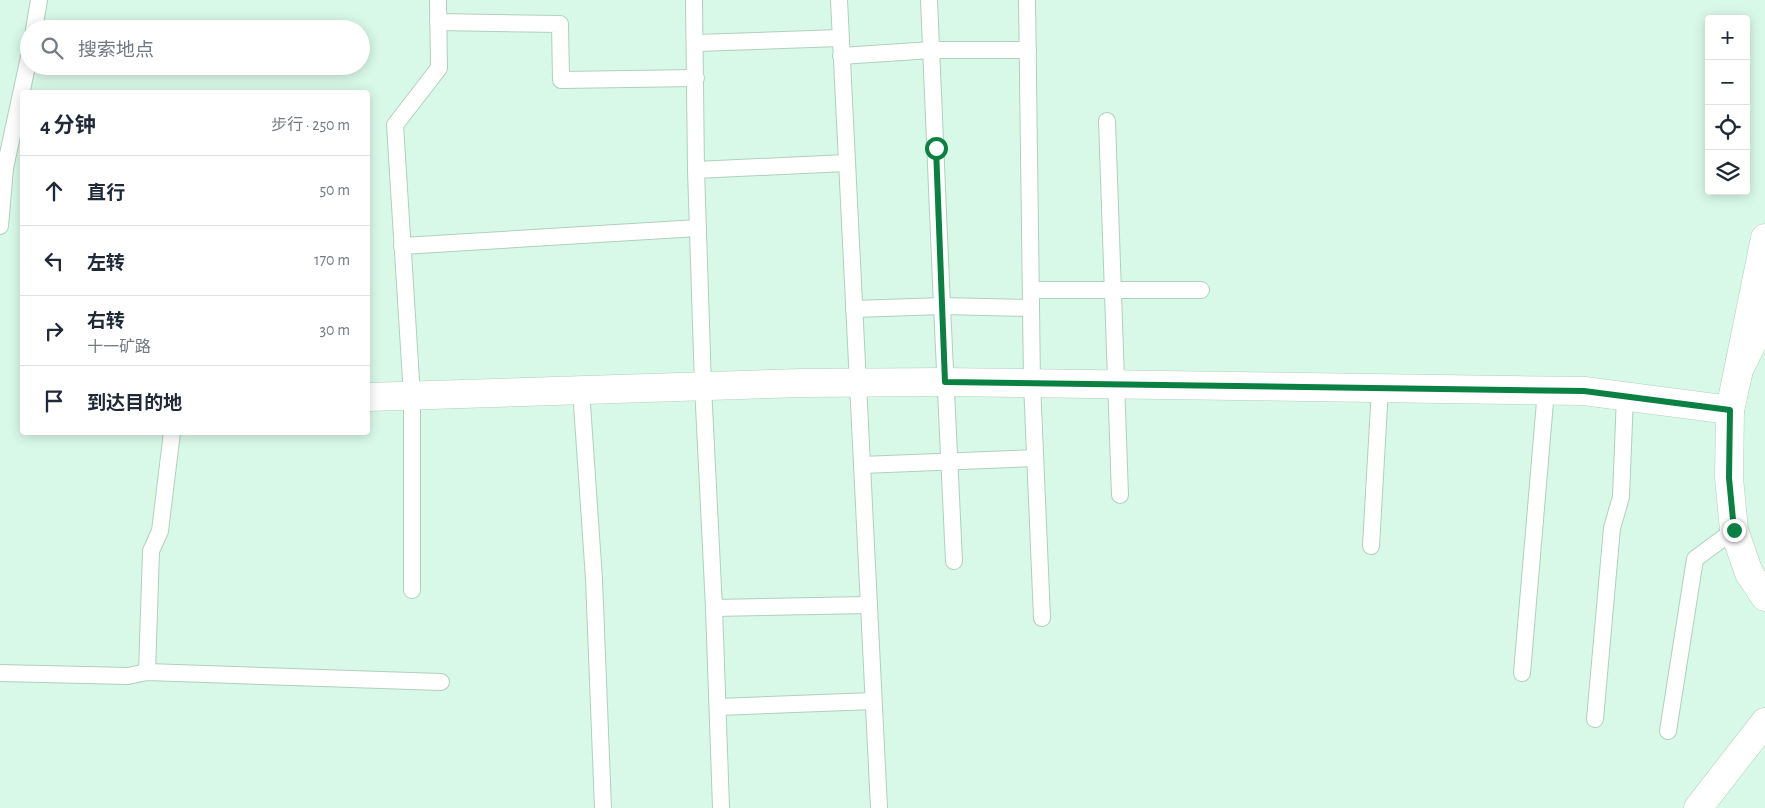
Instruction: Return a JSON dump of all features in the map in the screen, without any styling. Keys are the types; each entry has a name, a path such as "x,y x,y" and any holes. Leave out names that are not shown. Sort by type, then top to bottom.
{"street":[{"path":"1765,238 1730,410 1729,478 1734,530 1749,572 1765,597"},
{"path":"1739,370 1754,339 1765,323"},
{"path":"370,398 703,386 945,382 1584,391 1730,410"},
{"path":"1698,808 1765,722"}],"lane":[{"path":"36,20 39,0"},
{"path":"412,590 412,396 395,125 439,68 438,0"},
{"path":"694,0 696,170 703,386 714,608 721,808"},
{"path":"839,0 878,808"},
{"path":"929,0 954,561"},
{"path":"1027,0 1032,383 1042,618"},
{"path":"438,22 560,24 561,80 696,78"},
{"path":"696,43 840,38"},
{"path":"841,56 932,50 1028,50"},
{"path":"22,90 25,75"},
{"path":"0,226 5,168 20,99"},
{"path":"1107,121 1120,495"},
{"path":"696,170 846,163"},
{"path":"402,246 698,228"},
{"path":"1030,290 1201,290"},
{"path":"854,309 942,306 1031,308"},
{"path":"1371,546 1380,388"},
{"path":"581,390 594,579 603,808"},
{"path":"1522,673 1546,390"},
{"path":"1595,719 1612,528 1621,497 1625,396"},
{"path":"147,672 151,551 160,531 172,435"},
{"path":"862,465 1035,458"},
{"path":"1668,731 1696,559 1734,530"},
{"path":"714,608 868,605"},
{"path":"0,673 128,676 147,672 441,682"},
{"path":"718,707 874,701"}],"route":[{"path":"936,148 945,382 1584,391 1730,410 1729,478 1734,530"}]}
